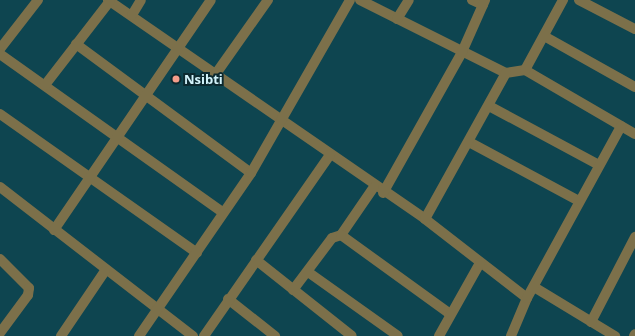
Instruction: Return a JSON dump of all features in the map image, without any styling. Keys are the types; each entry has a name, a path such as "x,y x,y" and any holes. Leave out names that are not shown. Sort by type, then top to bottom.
{"street":[{"path":"1,44 38,0"},
{"path":"132,15 141,0"},
{"path":"54,230 117,137 148,97 211,0"},
{"path":"214,75 268,0"},
{"path":"139,336 158,306 197,253 222,212 251,172 350,0"},
{"path":"360,0 506,73 525,70 635,134"},
{"path":"397,19 409,0"},
{"path":"383,193 462,52 484,2 472,0"},
{"path":"525,70 563,0"},
{"path":"579,0 635,29"},
{"path":"45,85 109,1 132,15 214,75 281,120 374,187 425,219 527,298"},
{"path":"544,36 635,87"},
{"path":"76,44 251,172"},
{"path":"0,54 222,212"},
{"path":"425,219 506,73"},
{"path":"489,106 600,165"},
{"path":"0,114 197,253"},
{"path":"511,336 527,298 621,126"},
{"path":"468,142 579,201"},
{"path":"204,336 228,299 330,155"},
{"path":"0,187 105,271 158,306 193,336"},
{"path":"293,290 308,272 332,238 341,235 374,187"},
{"path":"341,235 450,314"},
{"path":"591,322 635,237"},
{"path":"0,259 28,288 28,295 0,333"},
{"path":"256,260 352,336"},
{"path":"439,336 480,263"},
{"path":"61,336 105,271"},
{"path":"308,272 392,334"},
{"path":"534,287 615,336"},
{"path":"228,299 275,336"}],"place":[{"name":"Nsibti","path":"176,79"}]}
